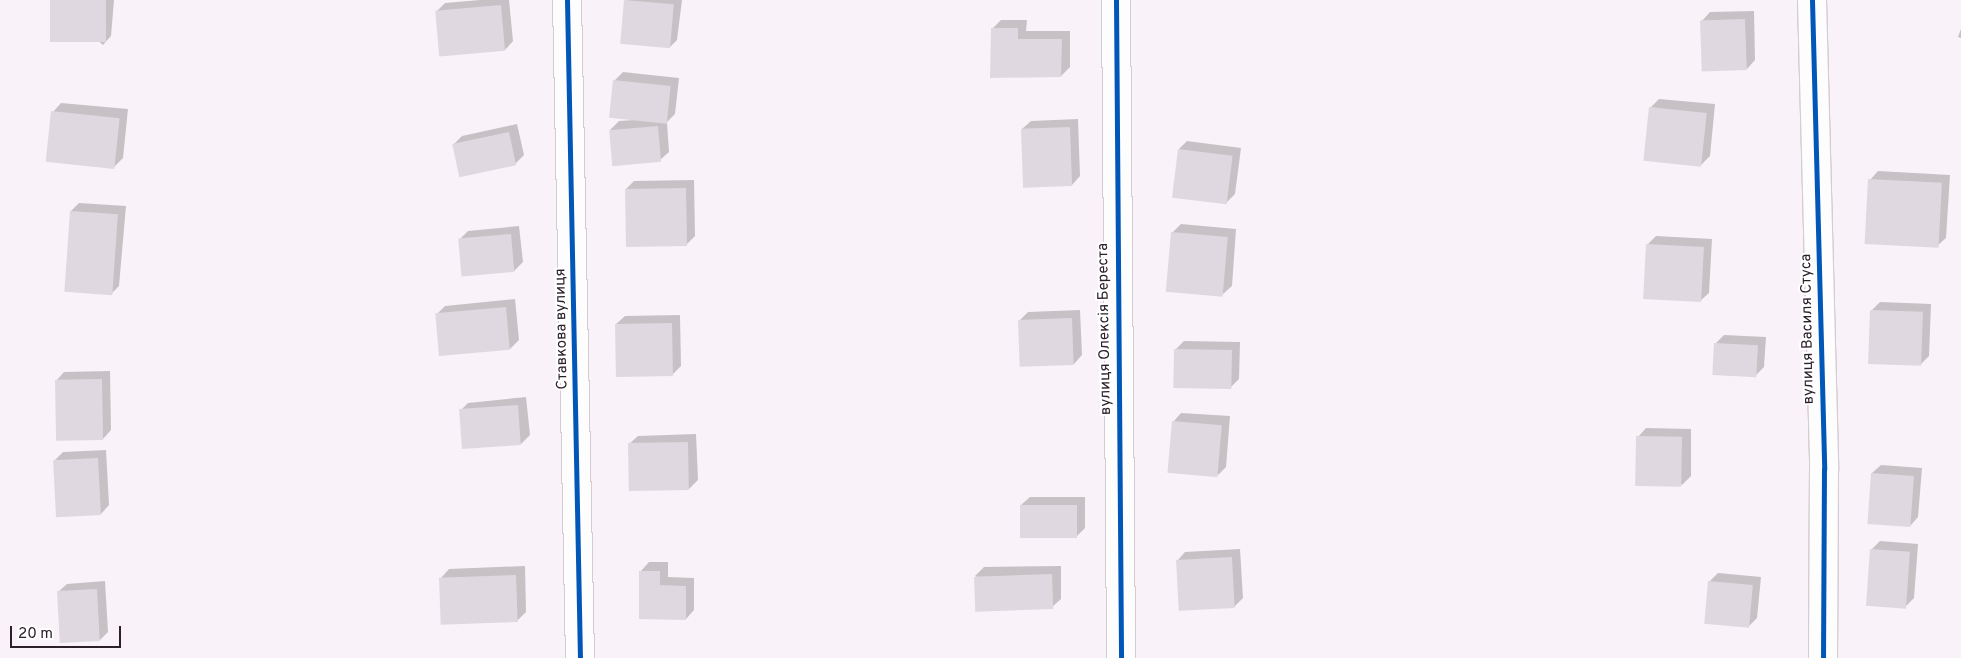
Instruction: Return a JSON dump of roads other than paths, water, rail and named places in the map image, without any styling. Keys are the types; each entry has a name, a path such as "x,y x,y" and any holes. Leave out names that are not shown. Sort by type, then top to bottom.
{"street":[{"name":"Ставкова вулиця","path":"567,0 580,658"},
{"name":"вулиця Олексія Береста","path":"1116,0 1121,658"},
{"name":"вулиця Василя Стуса","path":"1812,0 1824,469 1823,658"}]}
